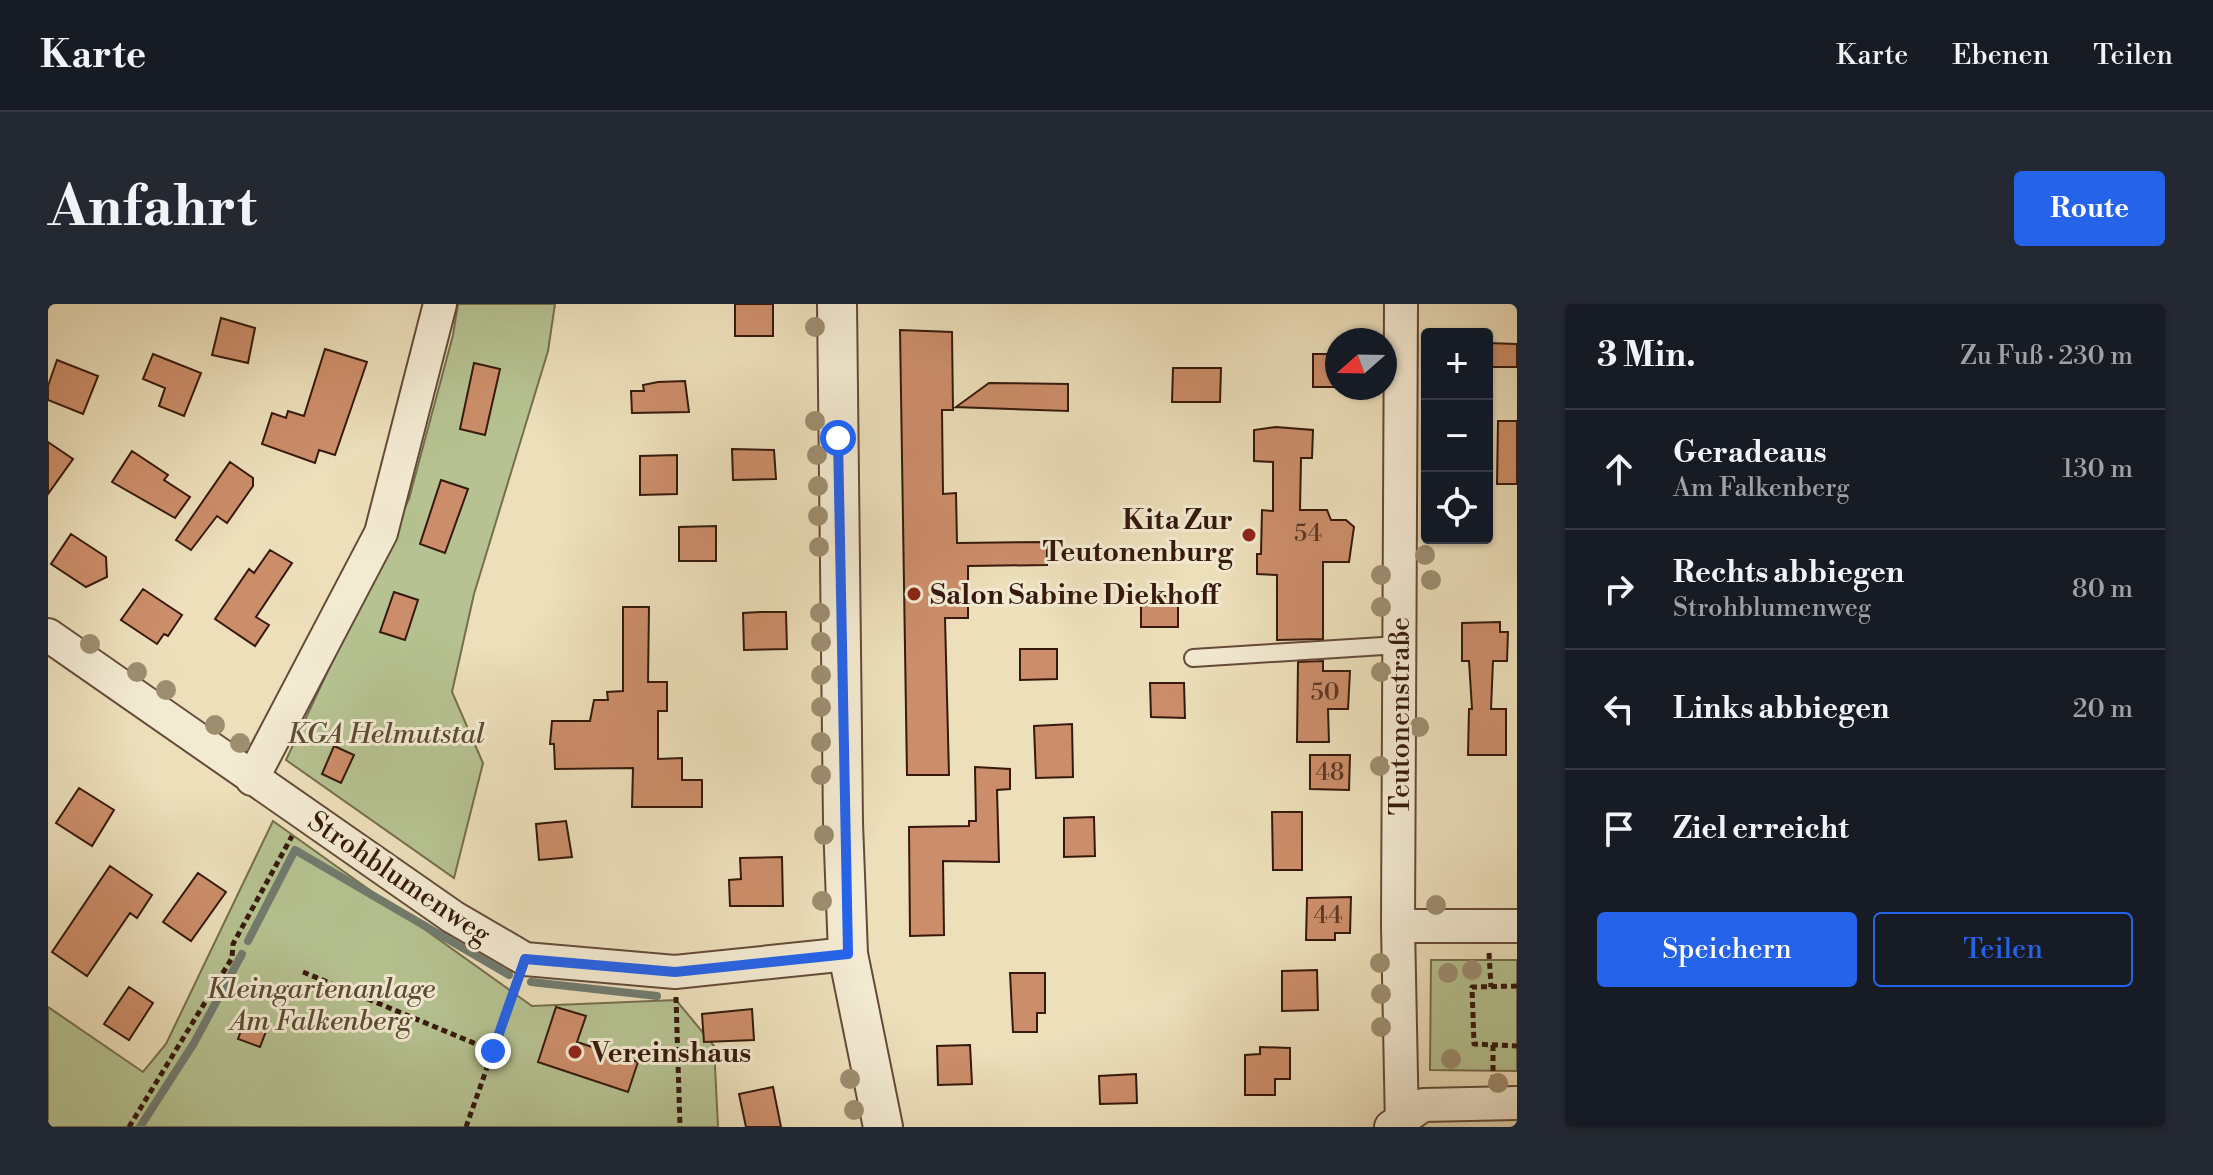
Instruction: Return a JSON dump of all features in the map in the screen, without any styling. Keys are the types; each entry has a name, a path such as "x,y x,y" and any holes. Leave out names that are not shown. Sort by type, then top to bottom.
{"street":[{"path":"252,779 381,533 440,304"},
{"path":"837,304 843,823 848,954 883,1127"},
{"name":"Teutonenstraße","path":"1398,1124 1401,304"},
{"name":"Strohblumenweg","path":"48,635 453,917 525,959 675,972 848,954"},
{"path":"1398,926 1517,926"},
{"path":"1398,1124 1423,1105 1517,1103"}],"lane":[{"path":"1193,658 1399,645"}],"path":[{"path":"130,1126 232,958 233,944 304,813"},
{"path":"1489,953 1491,987"},
{"path":"466,1127 525,959"},
{"path":"303,972 493,1051"},
{"path":"675,972 680,1127"},
{"path":"1517,986 1472,987 1474,1044 1517,1046"},
{"path":"1493,1045 1493,1079"}],"green space":[{"name":"KGA Helmutstal","path":"458,304 555,304 548,351 474,594 452,692 483,763 454,878 286,760 409,499 453,335"},
{"name":"Kleingartenanlage Am Falkenberg","path":"273,821 532,1006 676,1000 714,1046 718,1127 48,1127 48,1007 143,1072 166,1044"},
{"path":"1431,960 1517,960 1517,1071 1430,1070"}],"building":[{"path":"735,304 773,304 773,336 735,336"},
{"path":"221,318 255,328 248,363 212,355"},
{"path":"900,330 952,332 953,410 942,410 943,494 956,493 957,543 1047,542 1047,565 968,566 968,618 945,618 949,775 907,775"},
{"path":"1493,343 1517,344 1517,367 1493,367"},
{"path":"325,349 367,362 335,455 319,450 315,463 262,444 272,413 286,418 288,411 304,416"},
{"path":"153,354 201,373 184,416 159,406 165,388 143,379"},
{"path":"1313,354 1325,354 1325,387 1313,387"},
{"path":"57,360 98,376 83,414 48,400 48,386"},
{"path":"474,363 500,369 485,435 460,429"},
{"path":"1173,368 1221,368 1220,402 1172,402"},
{"path":"685,381 689,412 632,413 631,391 644,391 643,385 658,382"},
{"path":"989,383 1068,384 1068,411 956,407"},
{"path":"1498,421 1517,421 1517,484 1497,484"},
{"path":"1276,427 1313,430 1312,458 1301,458 1300,510 1327,510 1331,520 1346,520 1354,527 1349,562 1323,562 1323,639 1277,640 1277,575 1257,574 1257,554 1261,554 1262,510 1273,511 1273,462 1254,461 1254,430"},
{"path":"48,442 73,459 48,494"},
{"path":"732,449 774,450 776,479 733,480"},
{"path":"132,451 168,475 164,480 190,497 175,518 112,482"},
{"path":"677,455 677,494 640,495 640,456"},
{"path":"230,462 253,478 253,486 227,523 217,516 191,550 176,540"},
{"path":"441,480 468,489 445,553 420,544"},
{"path":"716,526 716,561 679,561 679,527"},
{"path":"71,534 106,557 107,577 86,587 51,564"},
{"path":"270,550 292,563 256,617 269,625 255,646 215,619 249,569 254,573"},
{"path":"143,589 182,615 168,636 164,634 157,644 121,620"},
{"path":"394,592 418,600 405,640 380,632"},
{"path":"1141,596 1178,596 1178,627 1141,627"},
{"path":"623,607 649,607 648,682 667,682 667,711 658,711 658,759 682,758 682,780 702,780 702,807 632,807 633,768 555,769 554,744 550,744 552,721 590,721 594,700 608,700 607,692 623,691"},
{"path":"786,612 787,649 744,650 743,613"},
{"path":"1500,622 1500,632 1508,632 1507,661 1493,661 1491,709 1506,709 1506,755 1468,755 1469,709 1472,709 1469,661 1462,661 1462,623"},
{"path":"1020,649 1057,649 1057,679 1020,680"},
{"path":"1323,661 1323,671 1350,671 1348,709 1328,709 1329,742 1297,742 1298,662"},
{"path":"1150,683 1184,683 1185,718 1151,717"},
{"path":"1072,724 1073,777 1036,778 1034,726"},
{"path":"334,746 354,755 341,783 322,774"},
{"path":"1310,755 1350,755 1349,790 1310,789"},
{"path":"975,767 1010,769 1010,789 997,790 999,862 943,861 944,935 910,936 909,827 969,826 969,821 976,821"},
{"path":"79,788 114,810 92,846 56,823"},
{"path":"1272,812 1302,812 1302,870 1273,870"},
{"path":"1094,817 1095,856 1064,857 1064,818"},
{"path":"566,821 572,857 539,860 536,824"},
{"path":"782,857 783,906 730,906 729,880 741,879 740,858"},
{"path":"110,866 152,895 137,918 130,913 87,976 52,952"},
{"path":"198,873 226,892 191,941 163,922"},
{"path":"1351,897 1350,933 1335,933 1335,940 1306,940 1307,898"},
{"path":"1317,970 1318,1010 1282,1011 1282,971"},
{"path":"1010,973 1045,973 1045,1013 1037,1013 1037,1032 1013,1032"},
{"path":"129,987 153,1003 129,1040 104,1024"},
{"name":"Vereinshaus","path":"556,1007 586,1016 577,1042 638,1062 628,1092 538,1062"},
{"path":"752,1009 754,1040 704,1042 702,1014"},
{"path":"246,1017 268,1026 260,1047 238,1039"},
{"path":"970,1045 972,1084 938,1085 937,1046"},
{"path":"1260,1047 1290,1048 1290,1079 1275,1079 1275,1095 1245,1095 1245,1055 1260,1054"},
{"path":"1136,1074 1137,1103 1100,1104 1099,1076"},
{"path":"773,1087 781,1127 746,1127 739,1094"}],"waterway":[{"path":"248,941 295,850 509,975"},
{"path":"140,1127 194,1043 242,954"},
{"path":"531,982 657,996"}],"place":[{"name":"Kita Zur Teutonenburg","path":"1249,535"},
{"name":"Salon Sabine Diekhoff","path":"914,594"},
{"name":"Vereinshaus","path":"575,1052"}],"route":[{"path":"493,1051 525,959 675,972 848,954 843,823 838,438"}]}
